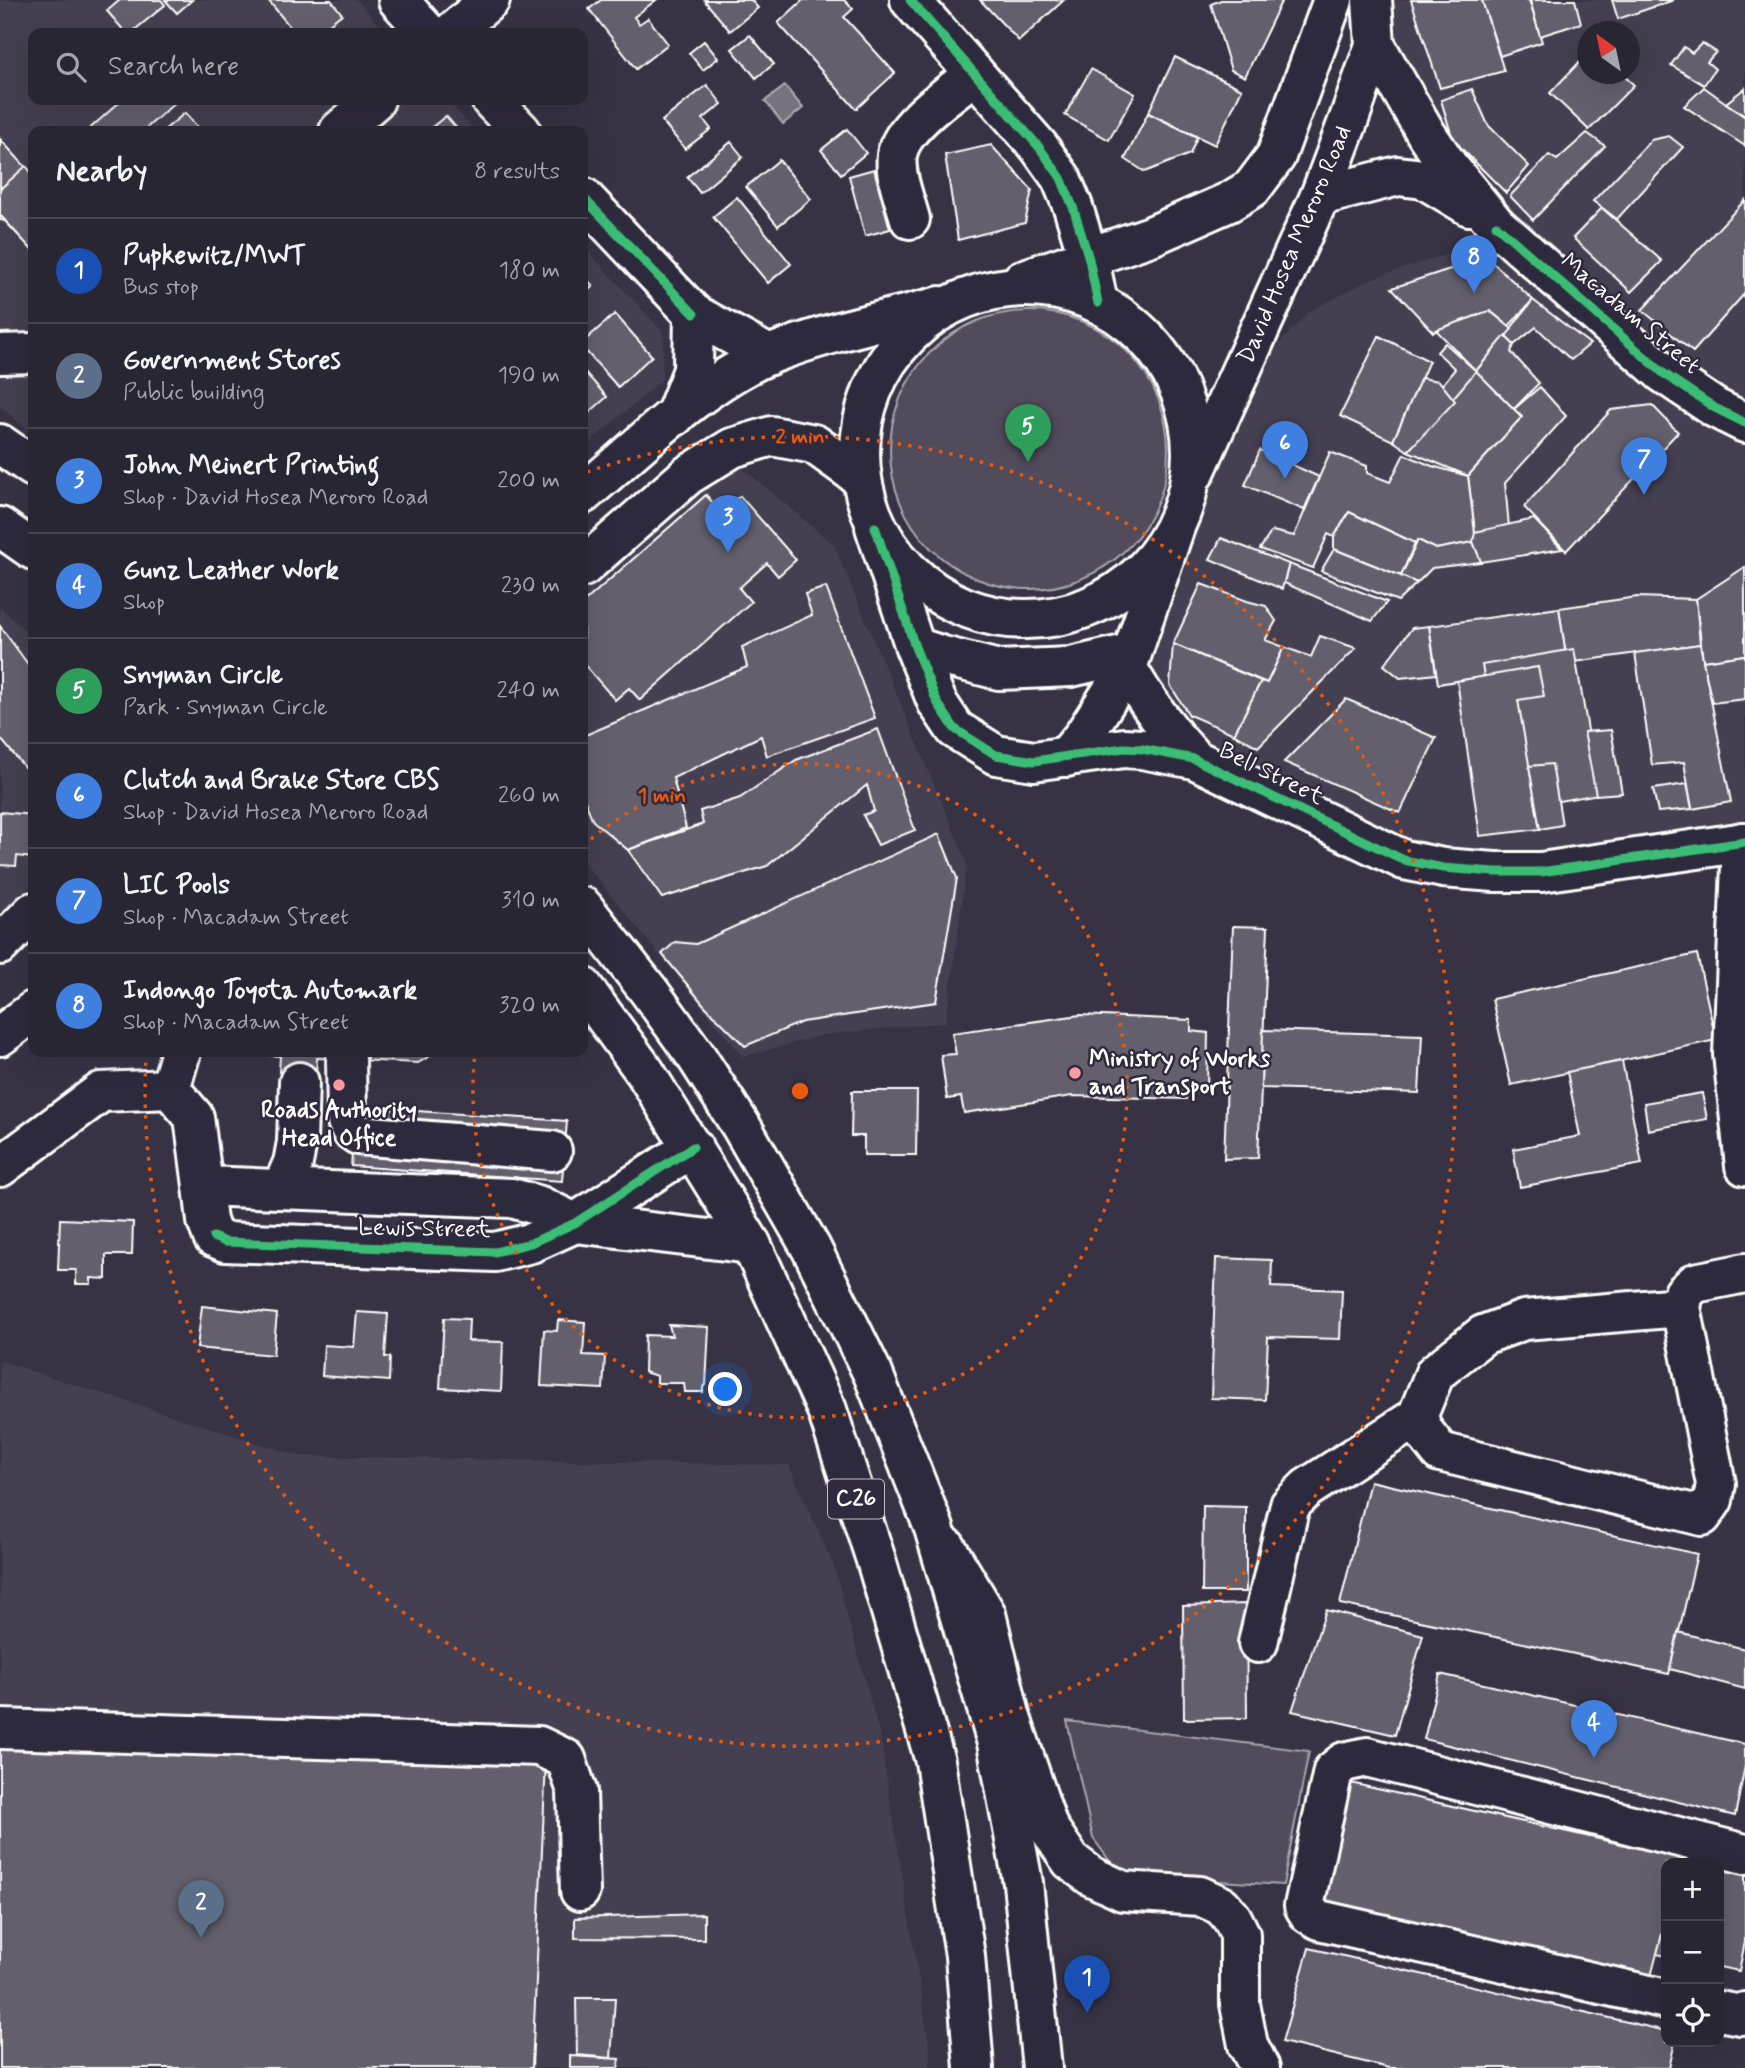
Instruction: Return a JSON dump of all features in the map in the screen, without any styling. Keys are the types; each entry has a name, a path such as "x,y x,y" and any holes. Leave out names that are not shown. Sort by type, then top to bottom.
{"main road":[{"path":"398,0 423,28"},
{"path":"457,28 490,0"},
{"path":"910,0 1039,147 1061,178 1089,259 1098,303"},
{"path":"588,490 675,416 729,377 769,355 977,295 1089,259 1151,236 1229,202 1252,188 1276,156 1333,0"},
{"name":"David Hosea Meroro Road","path":"1190,484 1320,196 1375,45 1372,0"},
{"path":"1375,45 1427,135 1448,166 1496,225"},
{"path":"910,219 899,176 897,155 902,139 935,105 975,74"},
{"path":"345,126 369,105"},
{"path":"496,105 515,126"},
{"path":"1320,196 1398,176 1424,179 1496,225"},
{"path":"588,202 694,314 769,355"},
{"name":"Macadam Street","path":"1496,225 1663,373 1715,408 1745,423"},
{"path":"977,295 1029,287 1065,291 1098,303 1128,321 1160,354 1182,394 1192,438 1190,484 1129,660 1084,735 1066,757"},
{"name":"Bell Street","path":"977,295 922,323 892,354 870,392 860,434 860,477 875,527 915,647 937,702 955,729 996,755 1034,761 1124,748 1194,759 1404,860 1443,868 1495,873 1541,872 1743,842"},
{"path":"675,416 693,370 694,314"},
{"path":"0,354 28,353"},
{"path":"588,563 688,475 732,448 772,436 814,444 860,477"},
{"path":"0,444 28,464"},
{"path":"875,527 906,571 948,602 998,618 1052,618 1102,602 1144,570 1175,527"},
{"path":"915,647 999,670 1071,667 1129,660"},
{"path":"1129,660 1144,698 1163,726 1194,759"},
{"path":"1743,842 1733,1054 1745,1166"},
{"name":"C26","path":"588,913 649,991 695,1056 741,1126 811,1248 873,1374 934,1528 996,1743 1023,1883 1042,2068"},
{"path":"0,947 28,917"},
{"path":"0,947 28,928"},
{"name":"C26","path":"588,993 645,1072 751,1244 827,1410 876,1560 936,1761 965,1956 974,2068"},
{"path":"0,1036 28,1015"},
{"path":"170,1089 180,1057"},
{"path":"346,1059 347,1121 358,1135 552,1152"},
{"path":"282,1188 293,1163 297,1142 299,1082"},
{"path":"0,1167 101,1092 170,1089"},
{"path":"170,1089 194,1117 203,1186 513,1198 540,1206 575,1223 751,1244"},
{"name":"Lewis Street","path":"203,1186 207,1221 212,1237 225,1242 495,1252 531,1243 575,1223 693,1147"},
{"path":"1417,1416 1425,1433 1440,1452 1702,1516 1713,1500 1716,1484 1681,1307 1684,1293 1695,1283 1745,1273"},
{"path":"1258,1643 1290,1505 1307,1488 1417,1416 1435,1373 1483,1335 1524,1320 1681,1307"},
{"path":"934,1528 986,1614 1010,1715 1048,1827 1070,1861 1091,1876 1123,1891 1200,1896 1222,1906 1240,1934 1240,2004 1248,2045 1260,2068"},
{"path":"0,1728 539,1746 566,1759 577,1791 580,1891"},
{"path":"1661,1998 1319,1920 1309,1914 1304,1906 1334,1771 1344,1762 1367,1757 1745,1854"},
{"path":"1724,2012 1741,2015 1745,2012"}],"shaded area":[{"path":"0,0 357,0 382,28 28,28 28,105 451,105 471,126 28,126 28,430 0,406"},
{"path":"1384,0 1745,0 1745,423 1515,241 1405,98"},
{"path":"785,86 803,108 783,124 765,101"},
{"path":"1491,240 1745,437 1745,845 1404,860 1194,759 1131,653 1262,362 1310,311 1371,279"},
{"path":"588,251 663,332 662,380 588,444"},
{"path":"1029,311 1069,317 1095,327 1127,352 1152,384 1162,410 1168,450 1162,490 1152,516 1127,548 1095,573 1069,583 1029,589 989,583 963,573 931,548 906,516 896,490 890,450 896,410 906,384 931,352 963,327 989,317"},
{"path":"734,461 834,545 967,863 946,1022 822,1035 743,1057 588,867 588,583"},
{"path":"0,607 28,632 28,888 0,912"},
{"path":"0,1361 299,1456 789,1465 834,1567 880,1736 930,2050 929,2068 0,2068"},
{"path":"1067,1721 1309,1751 1283,1885 1120,1875 1093,1838"}],"building":[{"path":"120,0 161,0 165,5 137,28 122,28 107,11"},
{"path":"165,0 192,0 177,13"},
{"path":"268,0 331,0 342,14 324,28 291,28"},
{"path":"601,0 656,0 634,17 639,24 648,18 668,44 636,69 589,9"},
{"path":"704,0 751,0 758,8 730,31"},
{"path":"803,0 844,0 853,9 844,17 895,73 856,109 778,23"},
{"path":"980,0 1064,0 1019,41"},
{"path":"1221,0 1282,0 1245,77 1231,70 1211,4"},
{"path":"1411,0 1482,0 1504,71 1440,88"},
{"path":"1482,0 1529,0 1542,42 1500,56"},
{"path":"1530,0 1575,0 1580,21 1540,36"},
{"path":"1612,0 1674,0 1618,19"},
{"path":"750,35 774,64 756,78 732,49"},
{"path":"704,41 718,58 703,70 689,53"},
{"path":"1702,43 1716,52 1707,62 1715,69 1704,85 1671,65 1684,47 1692,53"},
{"path":"1175,57 1242,89 1215,145 1148,113"},
{"path":"1577,65 1577,84 1634,85 1589,130 1550,93"},
{"path":"1091,69 1135,94 1109,140 1065,115"},
{"path":"707,85 722,104 703,119 711,129 685,149 662,121"},
{"path":"1704,87 1745,117 1745,146 1684,106"},
{"path":"1745,88 1745,116 1726,103"},
{"path":"1472,89 1488,125 1529,166 1506,193 1453,140 1441,100"},
{"path":"116,105 172,105 149,126 93,126"},
{"path":"185,113 197,126 169,126"},
{"path":"1148,113 1197,137 1190,154 1145,172 1125,159"},
{"path":"446,116 455,126 433,126"},
{"path":"847,129 866,153 841,174 821,150"},
{"path":"1587,133 1605,146 1533,220 1510,196 1549,155 1557,160"},
{"path":"1669,136 1683,147 1617,219 1593,201 1651,140"},
{"path":"0,139 28,170 28,246 5,221 0,220"},
{"path":"731,142 743,157 700,193 687,177"},
{"path":"991,145 1032,190 1025,223 958,240 945,155"},
{"path":"779,160 811,199 778,226 746,187"},
{"path":"26,166 28,246 0,215 0,189"},
{"path":"874,169 890,229 865,236 849,176"},
{"path":"737,197 791,264 768,283 713,217"},
{"path":"1745,200 1745,293 1693,352 1642,310"},
{"path":"1602,208 1662,261 1631,292 1573,238"},
{"path":"1487,257 1533,300 1509,326 1490,311 1433,332 1392,288"},
{"path":"1533,300 1590,344 1571,360 1536,327 1514,345 1505,336"},
{"path":"1490,311 1512,329 1476,371 1436,330"},
{"path":"615,314 652,356 618,387 588,354 588,338"},
{"path":"1379,336 1429,361 1393,441 1340,416"},
{"path":"1505,336 1514,345 1511,352 1539,383 1514,409 1476,371"},
{"path":"1445,343 1476,371 1455,401 1442,385 1455,369 1437,352"},
{"path":"1476,371 1522,417 1468,476 1408,451"},
{"path":"588,376 607,397 588,414"},
{"path":"1421,378 1439,381 1455,401 1408,451 1393,441"},
{"path":"1540,387 1566,416 1505,483 1509,527 1475,532 1468,476 1522,417 1514,409"},
{"path":"1652,405 1678,432 1566,551 1524,507 1611,410"},
{"path":"1260,450 1319,477 1304,510 1245,485"},
{"path":"1330,452 1367,466 1367,473 1390,482 1404,454 1432,466 1468,476 1476,542 1436,549 1418,540 1415,543 1349,512 1334,537 1328,534 1313,568 1260,549 1272,531 1294,536"},
{"path":"706,495 721,512 740,496 796,560 778,576 767,563 739,588 751,602 640,700 629,688 615,700 588,669 588,599"},
{"path":"1349,512 1415,543 1401,576 1334,549 1334,537"},
{"path":"1534,519 1562,549 1481,562 1473,542 1475,532"},
{"path":"1221,538 1289,564 1282,589 1210,559"},
{"path":"1418,540 1436,549 1473,542 1481,562 1432,568 1417,583 1401,576"},
{"path":"1334,549 1417,583 1398,601 1321,571"},
{"path":"1289,564 1387,602 1372,621 1284,583"},
{"path":"1745,567 1745,655 1703,661 1696,599"},
{"path":"1201,584 1266,606 1276,621 1265,640 1284,647 1267,683 1173,644"},
{"path":"826,587 875,718 767,756 761,736 673,778 686,828 628,850 593,821 588,808 588,734 747,667 742,647 812,615 805,594"},
{"path":"1637,597 1696,599 1700,644 1567,663 1559,608"},
{"path":"1559,608 1567,663 1438,684 1429,626"},
{"path":"0,626 28,664 28,768 25,768 0,738"},
{"path":"1429,626 1436,674 1400,678 1384,665 1412,628"},
{"path":"1320,636 1356,648 1258,747 1234,734 1261,681 1267,683 1284,647 1311,657"},
{"path":"1173,644 1261,681 1234,734 1189,715 1170,685"},
{"path":"1700,644 1731,802 1692,809 1684,762 1652,765 1635,653"},
{"path":"1574,649 1599,794 1508,810 1482,665"},
{"path":"1745,655 1745,699 1712,703 1703,661"},
{"path":"1538,667 1544,696 1518,700 1540,829 1480,836 1457,681"},
{"path":"1346,699 1436,738 1400,813 1284,762"},
{"path":"878,729 915,830 878,845 863,815 874,811 867,785 767,866 662,898 628,850 703,824 700,811 740,798 796,760"},
{"path":"1611,730 1622,793 1596,795 1584,732"},
{"path":"1552,764 1562,825 1540,829 1529,766"},
{"path":"1687,784 1692,809 1658,812 1653,789"},
{"path":"0,812 28,815 28,857 17,856 16,866 0,865"},
{"path":"939,834 957,878 936,1002 802,1022 745,1046 704,1005 662,954 675,942 696,944"},
{"path":"1233,926 1268,927 1258,1158 1224,1159"},
{"path":"1697,954 1716,1040 1511,1085 1492,999"},
{"name":"Ministry of Works and Transport","path":"1080,1015 1191,1020 1191,1031 1208,1033 1207,1092 1187,1092 1186,1099 1072,1096 964,1113 961,1097 947,1099 941,1055 956,1054 952,1033"},
{"path":"1263,1030 1422,1035 1419,1093 1261,1088"},
{"path":"280,1057 428,1057 418,1063 317,1058 316,1075 279,1072"},
{"path":"1622,1061 1642,1164 1520,1187 1513,1149 1580,1136 1567,1072"},
{"path":"852,1091 917,1091 916,1155 864,1155 864,1136 851,1136"},
{"path":"1702,1093 1707,1119 1648,1130 1644,1103"},
{"path":"356,1107 567,1121 562,1181 351,1166"},
{"path":"60,1219 133,1222 132,1255 106,1255 106,1279 91,1278 91,1284 76,1284 76,1270 58,1270"},
{"path":"1216,1258 1272,1260 1271,1287 1342,1290 1340,1339 1268,1337 1265,1400 1211,1398"},
{"path":"202,1306 277,1314 273,1355 197,1348"},
{"path":"357,1312 388,1314 385,1357 390,1357 389,1381 322,1376 324,1345 354,1347"},
{"path":"444,1318 469,1319 468,1341 503,1342 501,1391 440,1388"},
{"path":"558,1320 585,1322 583,1355 605,1356 603,1389 541,1386 544,1330 557,1331"},
{"path":"669,1325 709,1327 706,1385 703,1392 685,1392 684,1383 657,1383 657,1376 644,1372 645,1335 672,1336"},
{"path":"1370,1481 1697,1554 1669,1674 1340,1604"},
{"path":"1203,1506 1246,1507 1246,1592 1202,1592"},
{"path":"1246,1604 1247,1718 1184,1719 1183,1606"},
{"path":"1326,1610 1423,1635 1395,1735 1292,1711"},
{"path":"1678,1632 1745,1649 1745,1689 1670,1669"},
{"path":"1440,1674 1745,1744 1745,1766 1735,1816 1424,1739"},
{"path":"0,1739 546,1762 532,2068 0,2068"},
{"path":"1346,1782 1683,1858 1661,1858 1661,1938 1650,1980 1316,1902"},
{"path":"1724,1868 1745,1874 1745,1942 1739,1971 1724,1968"},
{"path":"704,1914 704,1939 575,1938 575,1918"},
{"path":"1661,1938 1661,1955 1657,1954"},
{"path":"1309,1948 1661,2030 1661,2047 1674,2047 1669,2068 1389,2068 1282,2042"},
{"path":"576,1998 615,1998 611,2058 577,2055"},
{"path":"570,2056 620,2059 618,2068 570,2068"}],"cycle path":[{"path":"910,0 1039,147 1061,178 1089,259 1098,303"},
{"path":"588,202 694,314"},
{"path":"1496,225 1663,373 1715,408 1745,423"},
{"path":"875,527 915,647 937,702 955,729 996,755 1034,761 1124,748 1194,759 1404,860 1443,868 1541,872 1745,842"},
{"path":"213,1237 225,1242 495,1252 531,1243 575,1223 693,1147"}],"place":[{"name":"Indongo Toyota Automark","path":"1474,293"},
{"name":"Snyman Circle","path":"1028,462"},
{"name":"Clutch and Brake Store CBS","path":"1285,479"},
{"name":"LIC Pools","path":"1644,495"},
{"name":"John Meinert Printing","path":"728,553"},
{"name":"Ministry of Works and Transport","path":"1075,1073"},
{"name":"Roads Authority Head Office","path":"339,1085"},
{"name":"Gunz Leather Work","path":"1594,1758"},
{"name":"Government Stores","path":"201,1938"},
{"name":"Pupkewitz/MWT","path":"1087,2013"}]}
